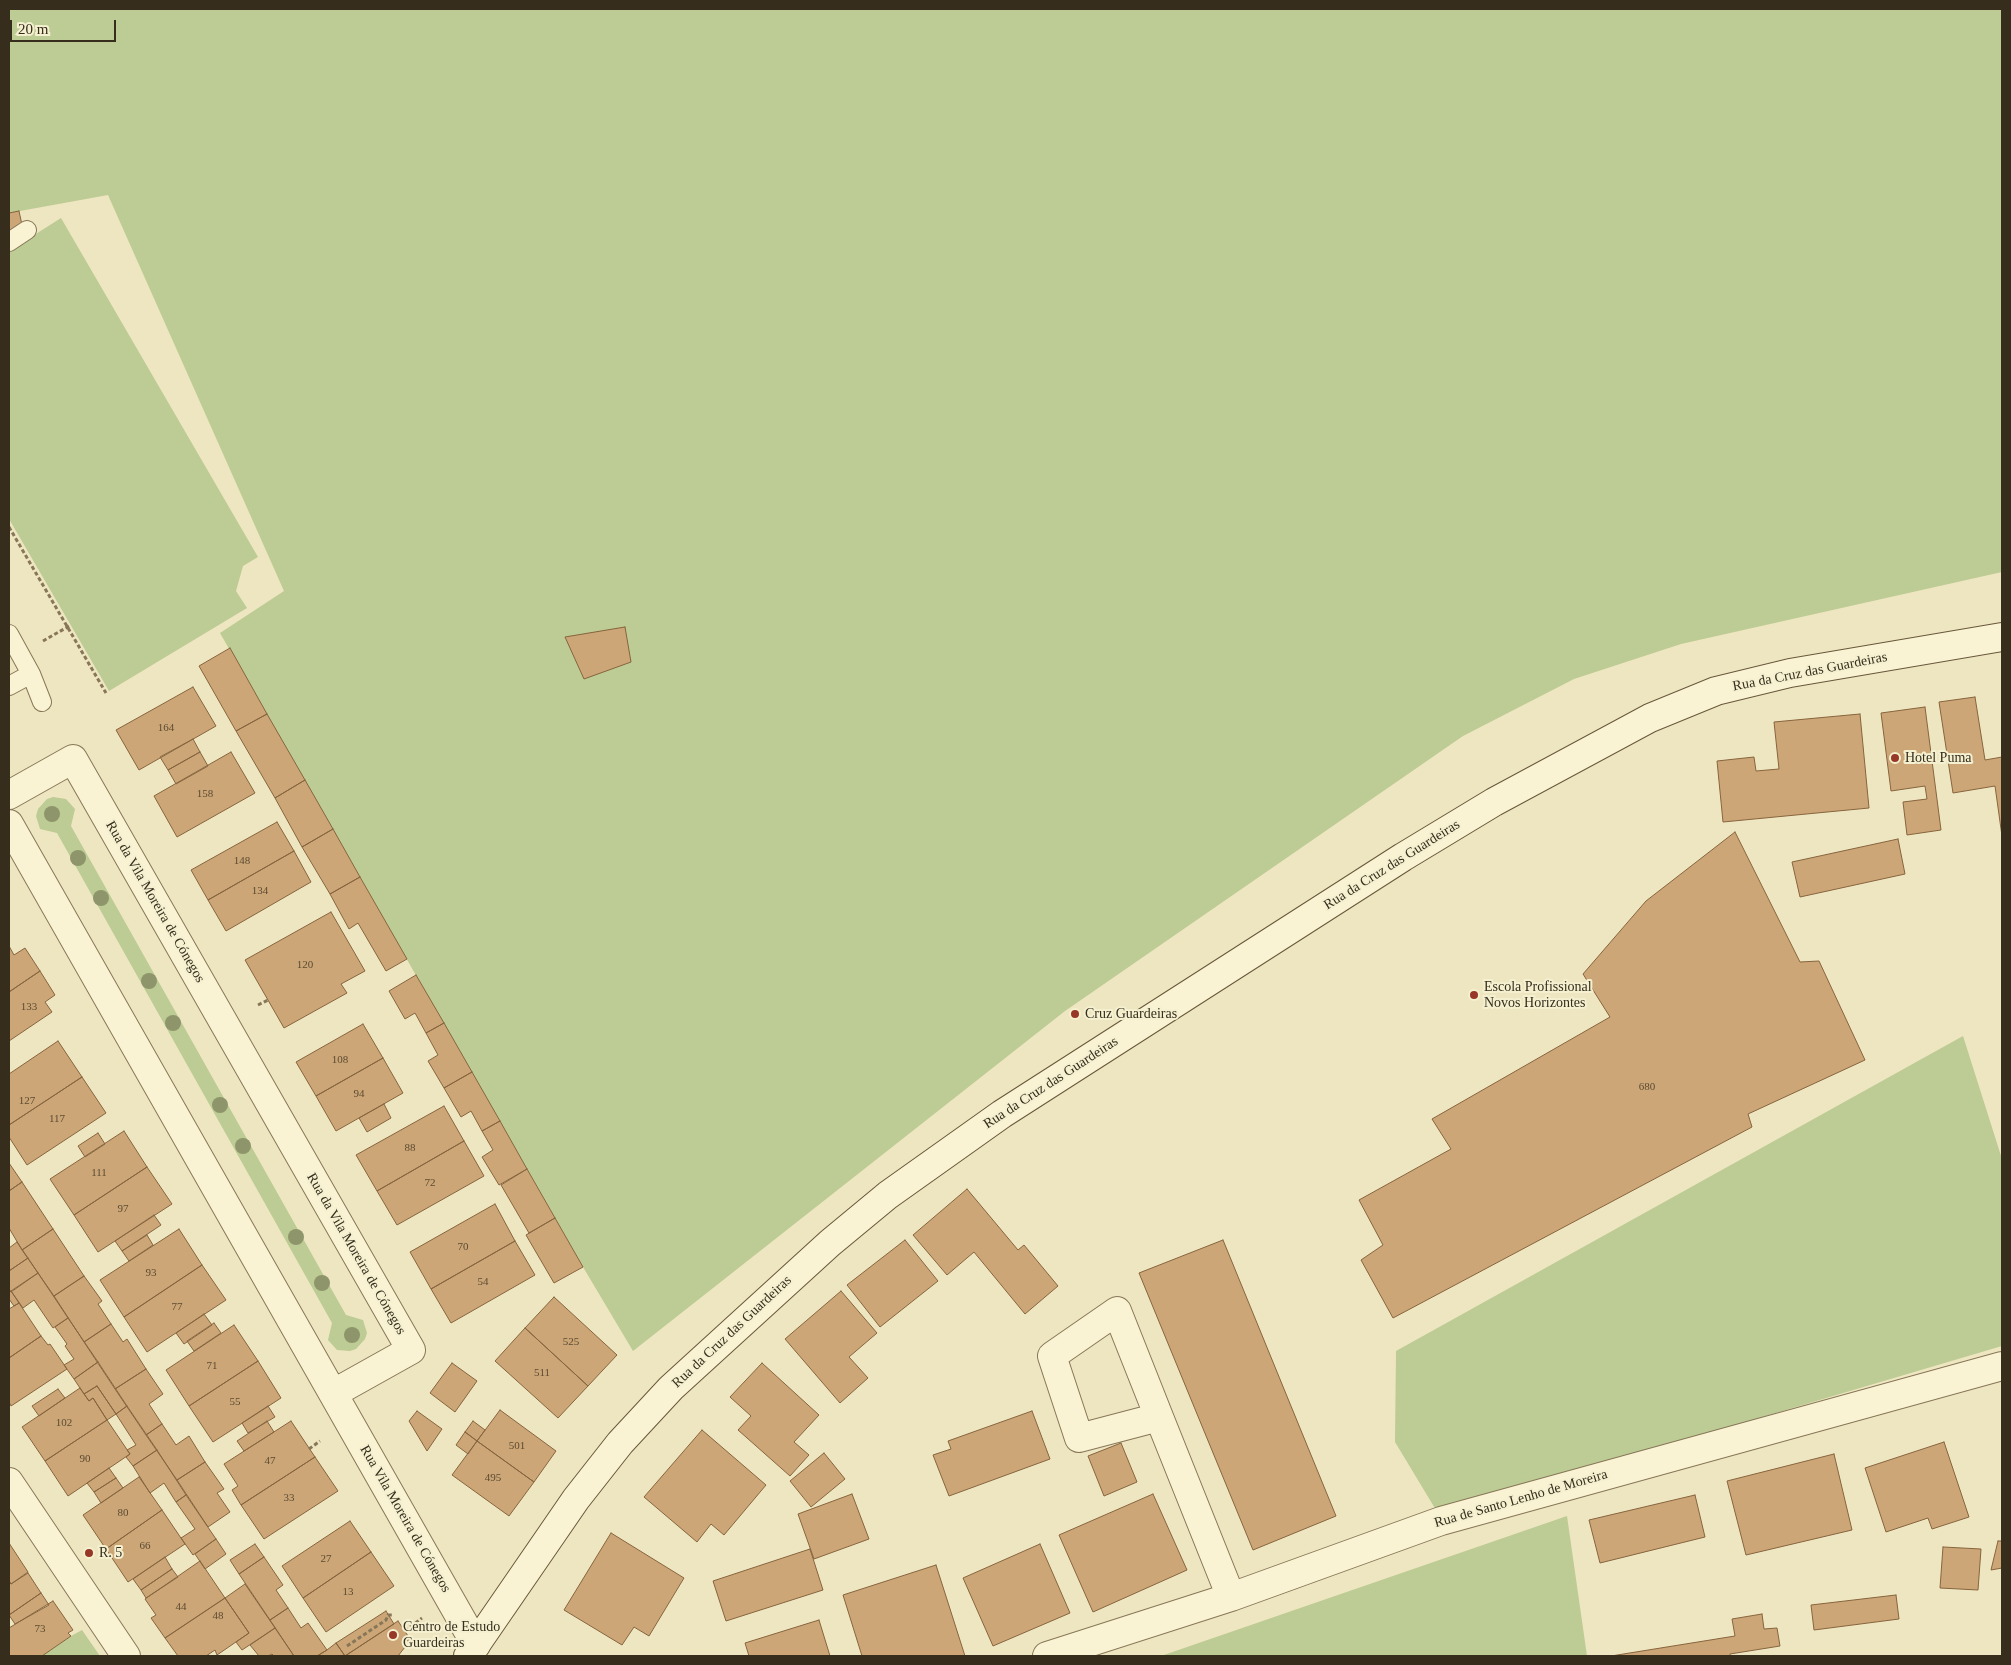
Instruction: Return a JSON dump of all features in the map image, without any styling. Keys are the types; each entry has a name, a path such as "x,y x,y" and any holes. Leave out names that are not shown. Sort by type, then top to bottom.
{"street":[{"name":"Rua da Cruz das Guardeiras","path":"472,1650 576,1499 620,1443 671,1388 830,1243 895,1190 1002,1114 1419,847 1494,802 1650,718 1716,691 1790,673 2002,637"},
{"name":"Rua da Vila Moreira de Cónegos","path":"9,796 73,759 411,1350 334,1393"},
{"path":"9,824 334,1393"},
{"path":"1159,1417 1078,1438 1052,1356 1117,1311 1231,1597"},
{"name":"Rua de Santo Lenho de Moreira","path":"1047,1656 1231,1597 1441,1520 2002,1366"},
{"name":"Rua Vila Moreira de Cónegos","path":"334,1393 472,1650"},
{"path":"9,1482 126,1656"}],"lane":[{"path":"9,242 27,230"},
{"path":"9,634 31,674 42,702"},
{"path":"9,686 31,674"}],"path":[{"path":"9,527 106,693"},
{"path":"48,638 71,625"},
{"path":"258,1005 268,1000"},
{"path":"309,1449 320,1441"},
{"path":"347,1646 386,1620 388,1615 393,1615"},
{"path":"405,1631 422,1618"}],"green space":[{"path":"9,9 2002,9 2002,572 1681,644 1574,679 1463,736 1065,1011 633,1351 220,633 284,591 108,195 9,213"},
{"path":"61,218 258,557 243,566 236,591 247,608 109,691 9,519 9,251"},
{"path":"53,797 66,799 75,809 71,826 346,1315 363,1320 367,1333 365,1339 356,1349 350,1351 337,1350 328,1340 332,1323 57,833 40,829 36,816 38,809 47,799"},
{"path":"1963,1036 2002,1159 2002,1346 1698,1436 1436,1510 1395,1442 1396,1351"},
{"path":"1567,1516 1587,1656 1161,1656"},
{"path":"82,1630 100,1656 42,1656 71,1636"}],"building":[{"path":"19,211 22,225 9,234 9,213"},
{"path":"625,627 631,662 584,679 565,637"},
{"path":"230,648 267,714 236,731 199,666"},
{"path":"193,687 216,726 139,770 116,730"},
{"path":"1975,697 1985,760 2002,757 2002,836 1995,786 1953,793 1939,702"},
{"path":"1925,707 1941,830 1907,835 1903,802 1927,799 1925,786 1891,791 1881,713"},
{"path":"267,714 305,780 275,798 236,731"},
{"path":"1860,714 1869,808 1723,822 1717,761 1754,757 1756,771 1779,769 1774,722"},
{"path":"193,739 200,752 168,770 160,757"},
{"path":"200,752 208,766 176,784 168,770"},
{"path":"231,752 255,793 177,837 154,796"},
{"path":"305,780 333,829 302,847 275,798"},
{"path":"277,822 294,851 208,900 191,870"},
{"path":"333,829 360,877 330,894 302,847"},
{"path":"1735,832 1800,962 1819,961 1865,1060 1748,1114 1752,1127 1393,1318 1361,1260 1383,1245 1359,1200 1451,1149 1432,1119 1610,1017 1583,974 1646,901"},
{"path":"1898,839 1905,874 1800,897 1792,862"},
{"path":"294,851 311,882 226,931 208,900"},
{"path":"360,877 407,959 386,971 358,923 349,929 330,894"},
{"path":"331,912 365,971 341,984 347,993 284,1028 245,960"},
{"path":"9,946 14,955 25,948 40,971 9,992"},
{"path":"40,971 55,995 45,1002 52,1012 9,1041 9,992"},
{"path":"416,975 444,1023 426,1033 415,1013 405,1019 389,991"},
{"path":"444,1023 472,1072 444,1088 428,1061 438,1055 426,1033"},
{"path":"363,1024 383,1058 316,1096 296,1062"},
{"path":"58,1041 82,1077 9,1125 9,1074"},
{"path":"383,1058 403,1093 336,1131 316,1096"},
{"path":"472,1072 500,1121 482,1131 471,1111 461,1117 444,1088"},
{"path":"82,1077 106,1113 27,1165 9,1137 9,1125"},
{"path":"384,1104 391,1118 367,1132 359,1118"},
{"path":"444,1106 464,1141 377,1191 356,1155"},
{"path":"500,1121 527,1169 499,1185 482,1157 493,1150 482,1131"},
{"path":"124,1131 147,1167 74,1215 50,1179"},
{"path":"98,1133 105,1144 85,1157 78,1146"},
{"path":"464,1141 484,1176 397,1225 377,1191"},
{"path":"9,1163 22,1182 9,1191"},
{"path":"147,1167 172,1204 98,1252 74,1215"},
{"path":"527,1169 555,1218 529,1233 501,1185"},
{"path":"22,1182 53,1229 22,1250 9,1228 9,1191"},
{"path":"967,1189 1018,1250 1024,1245 1058,1286 1025,1314 974,1252 947,1275 913,1235"},
{"path":"495,1204 515,1241 431,1289 410,1252"},
{"path":"154,1215 161,1225 122,1251 115,1241"},
{"path":"555,1218 583,1267 554,1283 526,1235"},
{"path":"53,1229 84,1276 54,1296 22,1250"},
{"path":"179,1229 202,1265 124,1317 100,1280"},
{"path":"147,1235 153,1245 129,1261 122,1251"},
{"path":"905,1240 938,1281 880,1327 847,1285"},
{"path":"1223,1240 1336,1516 1253,1550 1139,1273"},
{"path":"515,1241 535,1275 451,1323 431,1289"},
{"path":"17,1242 28,1258 9,1271 9,1248"},
{"path":"28,1258 38,1273 11,1292 9,1289 9,1271"},
{"path":"202,1265 226,1300 147,1352 124,1317"},
{"path":"38,1273 68,1318 53,1328 34,1300 23,1308 11,1291"},
{"path":"84,1276 102,1301 98,1304 111,1324 84,1342 54,1296"},
{"path":"11,1291 19,1303 14,1306 9,1299"},
{"path":"841,1291 877,1333 849,1357 868,1378 840,1403 785,1339"},
{"path":"554,1297 617,1355 588,1386 525,1328"},
{"path":"19,1303 41,1336 9,1358 9,1309"},
{"path":"204,1314 212,1325 184,1344 176,1333"},
{"path":"68,1318 98,1362 74,1379 64,1365 74,1359 65,1346 67,1344 55,1327"},
{"path":"214,1323 221,1333 194,1351 187,1341"},
{"path":"111,1324 123,1342 127,1339 146,1369 115,1389 84,1342"},
{"path":"234,1325 258,1361 189,1406 166,1370"},
{"path":"525,1328 588,1386 558,1418 495,1361"},
{"path":"41,1336 48,1345 50,1344 67,1369 11,1406 9,1402 9,1358"},
{"path":"258,1361 281,1398 213,1442 189,1406"},
{"path":"98,1362 127,1406 116,1414 97,1386 84,1394 74,1379"},
{"path":"452,1363 477,1381 455,1412 430,1393"},
{"path":"762,1363 819,1415 794,1442 809,1455 790,1476 738,1430 751,1416 730,1397"},
{"path":"146,1369 163,1394 149,1404 162,1424 146,1435 115,1389"},
{"path":"97,1386 116,1414 107,1420 93,1398 89,1401 84,1394"},
{"path":"80,1388 89,1401 93,1398 107,1420 45,1461 22,1427"},
{"path":"58,1389 65,1398 39,1416 32,1406"},
{"path":"127,1406 157,1450 133,1466 126,1457 130,1454 127,1450 136,1445 116,1414"},
{"path":"268,1406 275,1417 248,1433 242,1423"},
{"path":"500,1410 556,1451 534,1482 477,1441"},
{"path":"417,1411 442,1429 427,1451 409,1421"},
{"path":"1032,1411 1050,1459 949,1496 933,1455 951,1449 948,1441"},
{"path":"107,1420 130,1454 68,1496 45,1461"},
{"path":"267,1421 274,1432 244,1451 237,1441"},
{"path":"291,1421 315,1457 241,1505 232,1490 238,1486 224,1464"},
{"path":"473,1421 485,1430 477,1441 465,1432"},
{"path":"162,1424 176,1445 189,1436 205,1462 177,1480 146,1435"},
{"path":"702,1430 766,1485 724,1535 711,1524 697,1542 644,1497"},
{"path":"465,1432 477,1441 468,1454 456,1445"},
{"path":"477,1441 534,1482 509,1516 452,1475"},
{"path":"1944,1442 1969,1517 1932,1529 1928,1518 1886,1532 1865,1468"},
{"path":"1121,1443 1137,1482 1104,1496 1088,1456"},
{"path":"157,1450 186,1495 176,1502 164,1483 150,1493 133,1466"},
{"path":"824,1453 845,1479 811,1507 790,1481"},
{"path":"1834,1454 1852,1530 1746,1555 1727,1481"},
{"path":"315,1457 338,1491 264,1539 241,1505"},
{"path":"205,1462 224,1489 217,1493 230,1512 208,1527 177,1480"},
{"path":"109,1468 116,1478 94,1492 87,1483"},
{"path":"139,1477 162,1510 106,1549 83,1515"},
{"path":"116,1478 123,1488 101,1503 94,1492"},
{"path":"852,1494 869,1539 814,1559 798,1514"},
{"path":"1153,1494 1187,1570 1093,1612 1059,1535"},
{"path":"186,1495 216,1539 193,1555 181,1538 195,1529 176,1502"},
{"path":"1695,1495 1705,1537 1600,1563 1589,1520"},
{"path":"162,1510 185,1544 128,1582 106,1549"},
{"path":"350,1521 371,1552 303,1598 282,1566"},
{"path":"611,1533 684,1578 649,1636 634,1627 622,1645 564,1610"},
{"path":"216,1539 226,1554 205,1569 195,1554"},
{"path":"1998,1541 2002,1541 2002,1568 1991,1570"},
{"path":"9,1543 28,1572 11,1584 9,1581"},
{"path":"255,1544 264,1557 239,1574 230,1560"},
{"path":"1040,1544 1070,1613 993,1646 963,1578"},
{"path":"1943,1547 1981,1549 1978,1590 1940,1588"},
{"path":"810,1549 823,1590 726,1621 713,1581"},
{"path":"371,1552 394,1586 326,1632 303,1598"},
{"path":"165,1557 172,1569 141,1590 133,1579"},
{"path":"264,1557 283,1585 276,1590 288,1608 270,1620 239,1574"},
{"path":"200,1561 225,1598 165,1638 151,1618 156,1615 145,1599"},
{"path":"936,1565 965,1656 862,1656 843,1595"},
{"path":"172,1569 178,1577 146,1598 141,1590"},
{"path":"28,1573 41,1593 9,1615 9,1581 11,1584"},
{"path":"245,1584 275,1628 242,1650 236,1642 249,1633 225,1598"},
{"path":"41,1593 49,1605 15,1624 9,1615"},
{"path":"1896,1595 1899,1619 1814,1630 1811,1605"},
{"path":"225,1598 249,1633 217,1655 215,1650 206,1656 178,1656 165,1638"},
{"path":"53,1601 73,1630 68,1633 71,1636 42,1656 9,1656 9,1628"},
{"path":"288,1608 301,1628 308,1623 327,1650 317,1656 294,1656 270,1620"},
{"path":"386,1611 394,1624 345,1656 336,1643"},
{"path":"1762,1614 1764,1629 1777,1628 1780,1646 1730,1654 1730,1656 1611,1656 1735,1636 1732,1619"},
{"path":"819,1620 830,1656 749,1656 745,1643"},
{"name":"Centro de Estudo Guardeiras","path":"398,1621 410,1639 403,1644 405,1647 398,1656 345,1656"},
{"path":"275,1628 294,1656 274,1656 272,1654 259,1656 250,1645"},
{"path":"336,1643 345,1656 317,1656 327,1650"}],"place":[{"name":"Hotel Puma","path":"1895,758"},
{"name":"Escola Profissional Novos Horizontes","path":"1474,995"},
{"name":"Cruz Guardeiras","path":"1075,1014"},
{"name":"R. 5","path":"89,1553"},
{"name":"Centro de Estudo Guardeiras","path":"393,1635"}]}
